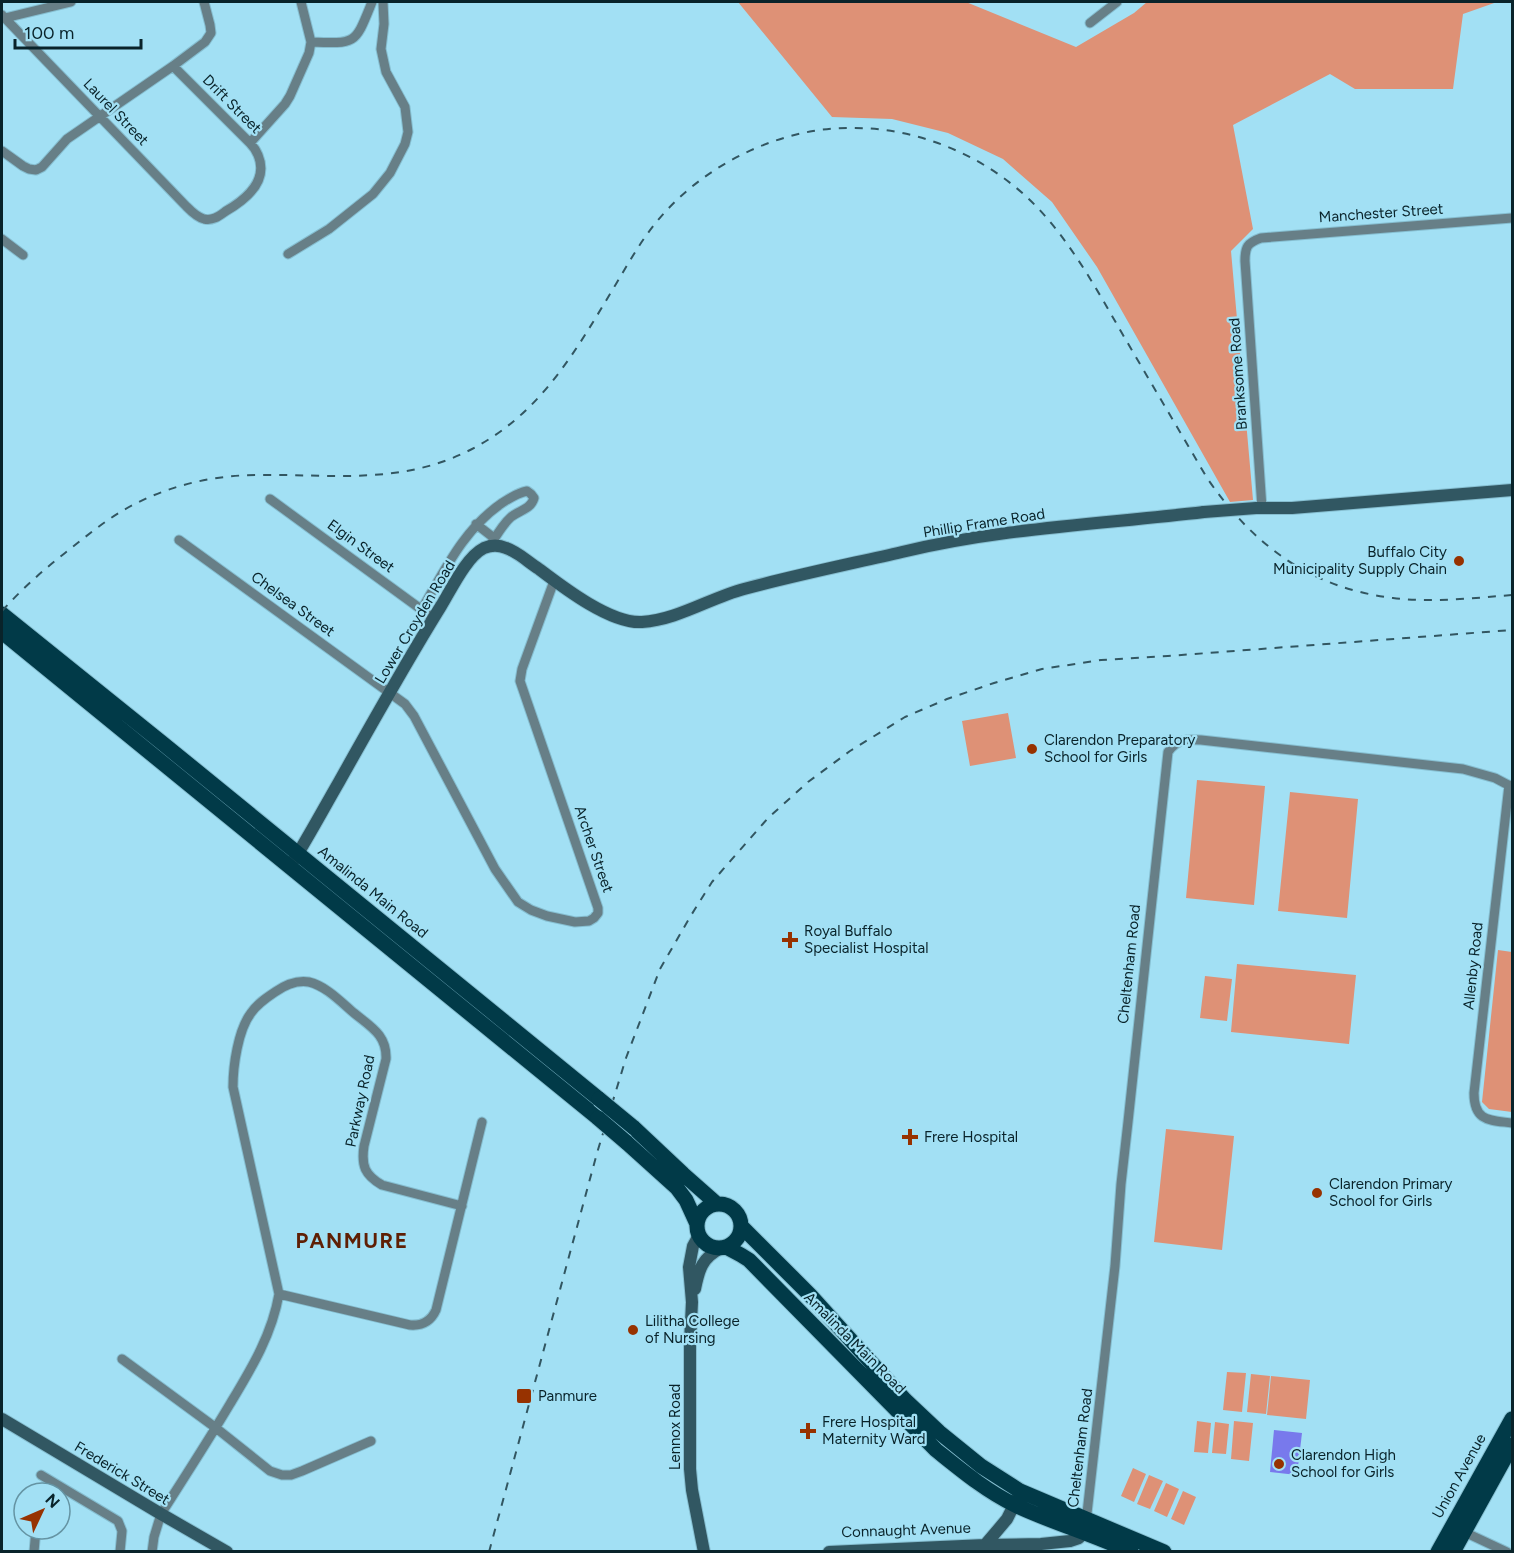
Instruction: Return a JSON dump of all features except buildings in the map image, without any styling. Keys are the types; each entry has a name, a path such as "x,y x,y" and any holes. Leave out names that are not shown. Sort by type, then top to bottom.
{"main road":[{"name":"Amalinda Main Road","path":"2,614 7,630 289,867 626,1142 677,1188 686,1200 698,1230 708,1245 723,1247 749,1260 936,1450 968,1475 1017,1498 1085,1525"},
{"name":"Amalinda Main Road","path":"7,630 298,854 633,1127 717,1204 725,1204 737,1213 741,1226 810,1295 905,1400 1017,1498"},
{"path":"698,1230 701,1212 717,1204"},
{"path":"723,1247 737,1239 741,1226"},
{"name":"Union Avenue","path":"1453,1551 1458,1529 1512,1419"},
{"name":"Union Avenue","path":"1438,1551 1458,1529 1512,1445"},
{"path":"1085,1525 1131,1551"},
{"path":"1085,1525 1164,1551"}],"street":[{"path":"3,16 71,2"},
{"path":"2,151 23,166 36,170 46,163 67,138 205,42 211,33 204,2"},
{"path":"250,142 285,104 309,53 311,42 301,2"},
{"path":"311,42 339,43 353,39 362,27 372,2"},
{"path":"288,254 329,229 373,194 390,173 405,144 408,132 405,107 386,72 381,49 384,24 383,2"},
{"path":"1090,23 1117,2"},
{"name":"Laurel Street","path":"3,16 194,213 202,218 214,218"},
{"name":"Drift Street","path":"173,66 250,142 258,154 260,174 250,194 214,218"},
{"name":"Manchester Street","path":"1253,241 1261,238 1311,233 1512,218"},
{"path":"2,239 23,255"},
{"name":"Branksome Road","path":"1253,241 1245,251 1245,261 1259,508"},
{"name":"Phillip Frame Road","path":"492,542 522,557 607,614 638,623 654,621 743,590 906,550 966,538 1020,530 1204,512 1293,508 1512,490"},
{"name":"Lower Croyden Road","path":"289,867 433,618 470,560 492,542 512,516 531,505 534,498 531,494 527,491 513,495 476,524 460,544 422,609"},
{"name":"Elgin Street","path":"270,499 433,618"},
{"path":"476,524 492,542"},
{"name":"Chelsea Street","path":"179,540 390,692"},
{"name":"Archer Street","path":"390,692 410,709 495,869 518,902 531,910 574,922 589,921 594,918 598,913 595,897 520,681 522,669 554,580"},
{"name":"Cheltenham Road","path":"1085,1525 1115,1266 1128,1122 1168,752 1179,741 1201,740 1463,769 1511,786"},
{"name":"Allenby Road","path":"1511,786 1474,1106 1483,1118 1512,1123"},
{"name":"Parkway Road","path":"152,1551 161,1515 254,1365 273,1319 279,1294 234,1096 233,1078 239,1041 245,1023 263,1000 284,986 301,981 309,982 324,989 378,1033 385,1045 386,1059 364,1146 363,1161 368,1174 382,1185 462,1206"},
{"path":"279,1294 410,1325 418,1325 430,1319 436,1310 482,1122"},
{"name":"Lennox Road","path":"698,1230 689,1267 692,1302 690,1479 704,1551"},
{"name":"Lennox Road","path":"692,1302 705,1259 723,1247"},
{"path":"122,1359 216,1428 264,1468 282,1475 302,1471 371,1441"},
{"name":"Frederick Street","path":"2,1419 161,1515 227,1551"},
{"path":"41,1475 118,1521 122,1531 120,1551"},
{"name":"Connaught Avenue","path":"985,1545 1001,1527 1017,1498"},
{"name":"Connaught Avenue","path":"829,1551 915,1550 1060,1543 1079,1538 1085,1525"},
{"path":"1458,1529 1507,1551"}],"shaded area":[{"path":"738,2 966,2 1076,47 1134,13 1147,2 1497,2 1463,14 1453,89 1355,89 1330,74 1233,125 1253,229 1231,251 1253,500 1230,502 1097,267 1052,202 1003,159 948,133 892,119 832,117"},
{"path":"1008,713 1016,758 970,766 962,721"},
{"path":"1197,780 1265,786 1254,905 1186,898"},
{"path":"1290,792 1358,799 1347,918 1278,911"},
{"path":"1498,950 1512,952 1512,1112 1489,1109 1482,1102"},
{"path":"1237,964 1356,975 1349,1044 1231,1032"},
{"path":"1205,976 1232,979 1227,1021 1200,1018"},
{"path":"1166,1129 1234,1136 1222,1250 1154,1242"},
{"path":"1227,1372 1246,1373 1242,1412 1223,1410"},
{"path":"1251,1374 1270,1376 1266,1414 1247,1412"},
{"path":"1271,1376 1310,1380 1306,1419 1267,1415"},
{"path":"1197,1421 1211,1423 1208,1453 1194,1452"},
{"path":"1234,1421 1253,1423 1249,1461 1231,1459"},
{"path":"1215,1422 1229,1424 1226,1454 1212,1453"},
{"path":"1274,1430 1302,1433 1297,1475 1270,1472"},
{"path":"1133,1468 1146,1474 1134,1502 1121,1496"},
{"path":"1149,1475 1163,1481 1150,1509 1137,1504"},
{"path":"1166,1483 1179,1489 1167,1517 1154,1511"},
{"path":"1183,1491 1196,1497 1184,1525 1171,1519"}],"railway":[{"path":"2,611 40,573 100,526 122,511 170,489 222,477 389,474 440,462 466,452 515,420 553,380 586,334 643,239 669,207 687,191 725,164 767,143 813,131 845,128 878,129 940,144 970,157 998,174 1023,194 1046,217 1078,260 1207,478 1244,524 1286,559 1335,584 1363,593 1393,598 1438,600 1512,595"},
{"path":"489,1552 597,1153 626,1058 660,969 690,917 712,882 768,818 808,782 850,751 905,717 947,699 1042,669 1101,660 1512,630"}],"place":[{"name":"Buffalo City Municipality Supply Chain","path":"1459,561"},
{"name":"Clarendon Preparatory School for Girls","path":"1032,749"},
{"name":"Royal Buffalo Specialist Hospital","path":"790,940"},
{"name":"Frere Hospital","path":"910,1137"},
{"name":"Clarendon Primary School for Girls","path":"1317,1193"},
{"name":"Lilitha College of Nursing","path":"633,1330"},
{"name":"Panmure","path":"524,1396"},
{"name":"Frere Hospital Maternity Ward","path":"808,1431"},
{"name":"Clarendon High School for Girls","path":"1279,1464"}],"district":[{"name":"PANMURE","path":"352,1241"}]}
